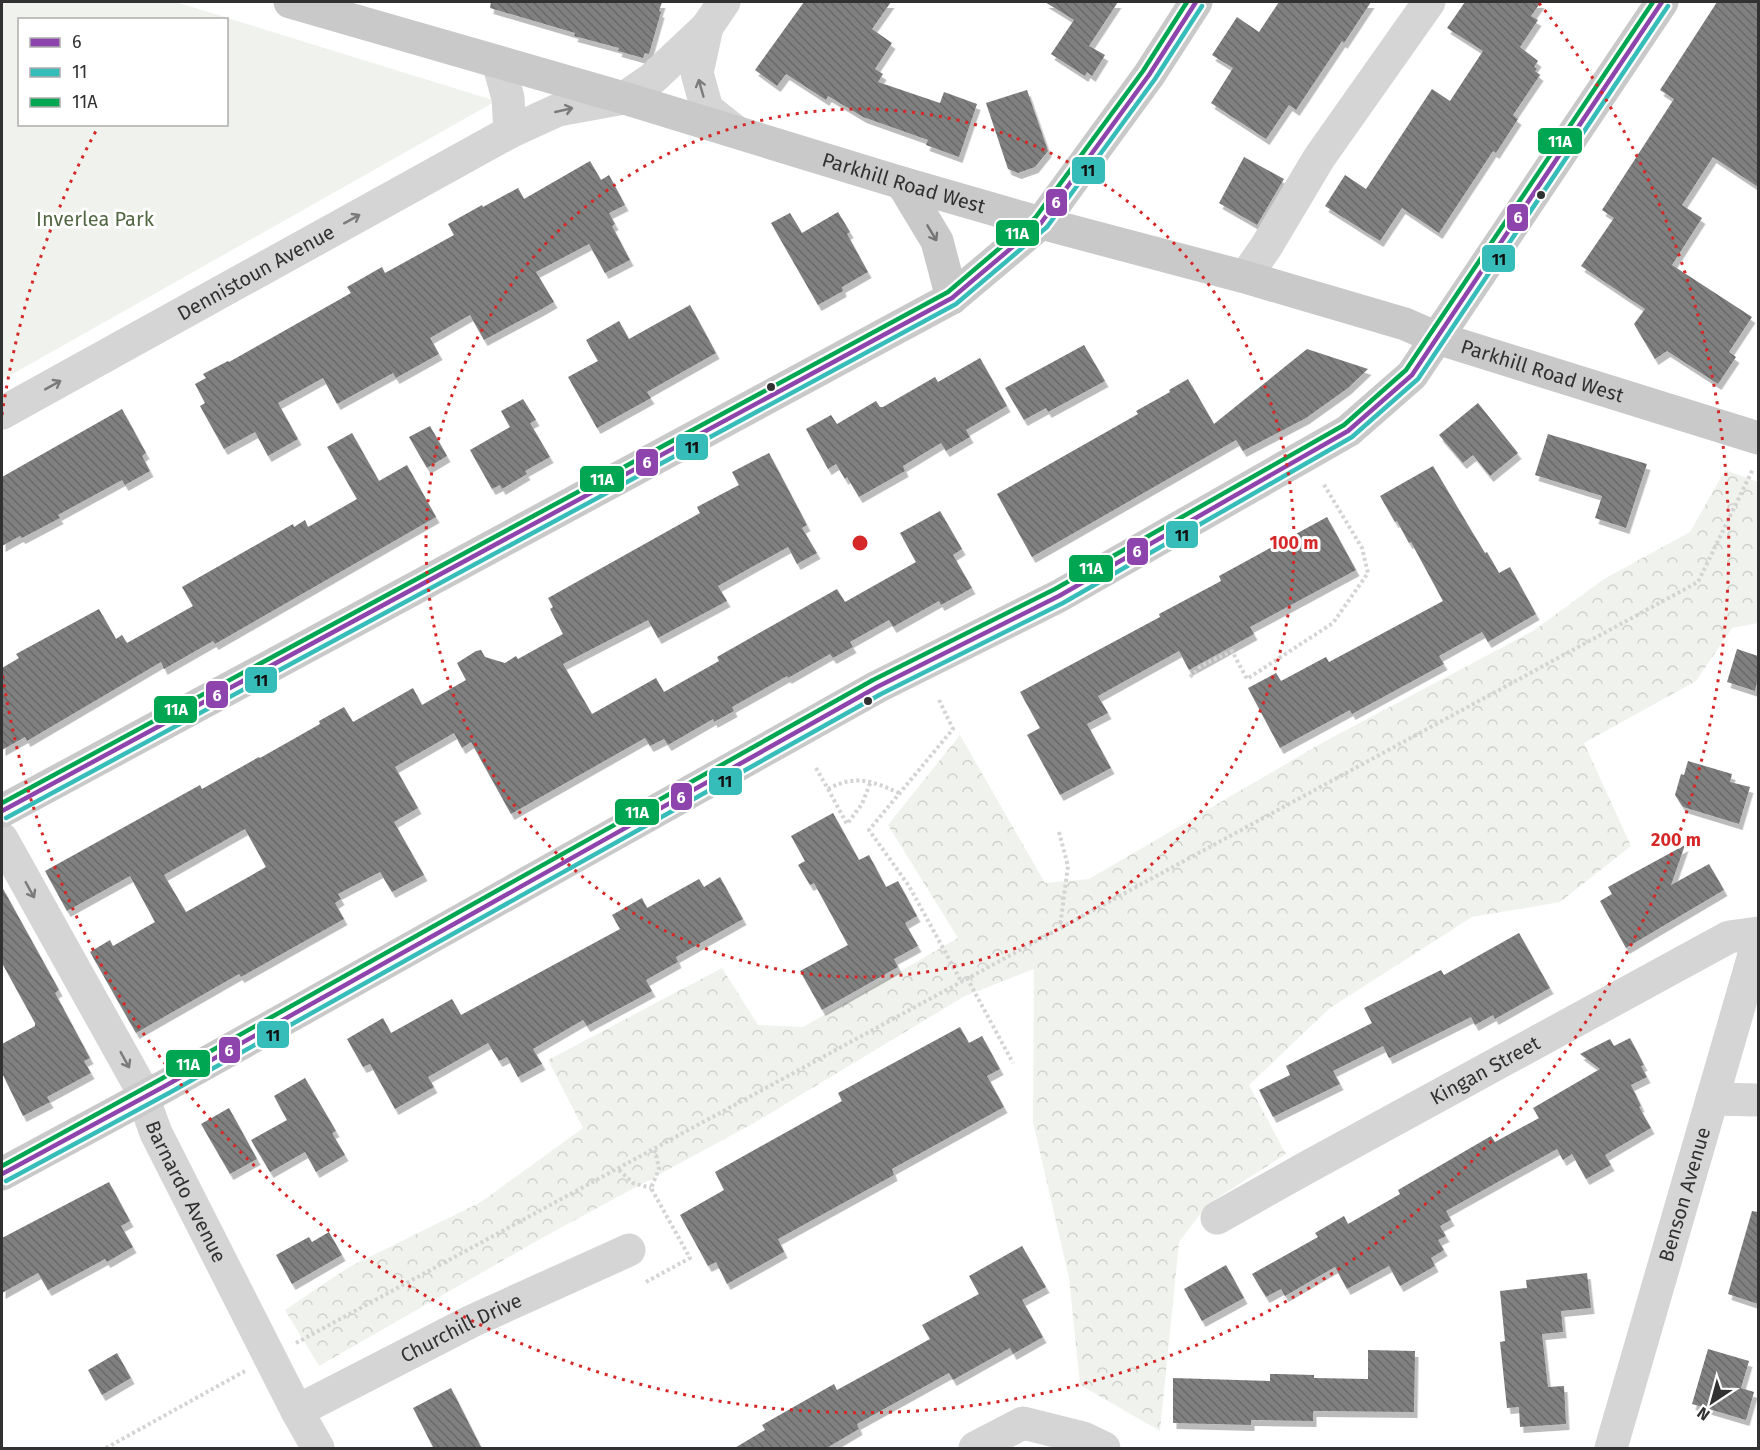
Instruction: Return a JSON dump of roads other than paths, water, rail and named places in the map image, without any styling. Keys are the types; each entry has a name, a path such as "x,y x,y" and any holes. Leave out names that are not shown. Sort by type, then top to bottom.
{"main road":[{"name":"Parkhill Road West","path":"290,2 624,98 902,183 1041,223 1245,277 1405,324 1437,338 1756,454"},
{"path":"2,811 952,298 1041,223 1149,75 1196,2"},
{"path":"2,1174 877,687 1059,596 1348,431 1412,375 1662,2"},
{"path":"902,183 937,241 952,298"}],"street":[{"path":"1245,277 1266,248 1319,158 1429,2"},
{"path":"624,98 653,78 716,14"},
{"path":"716,14 697,73 707,109 736,132"},
{"path":"498,62 508,98 510,132"},
{"name":"Dennistoun Avenue","path":"2,413 510,132 558,110 624,98"},
{"name":"Barnardo Avenue","path":"2,839 138,1083 156,1133 318,1449"},
{"name":"Kingan Street","path":"1217,1218 1324,1157 1729,937 1758,933"},
{"name":"Benson Avenue","path":"1611,1449 1758,941"},
{"path":"1712,1099 1758,1100"},
{"name":"Churchill Drive","path":"297,1411 472,1321 629,1250"},
{"path":"975,1449 1023,1423 1083,1438 1104,1449"}],"park label":[{"name":"Inverlea Park","path":"95,219"}]}
